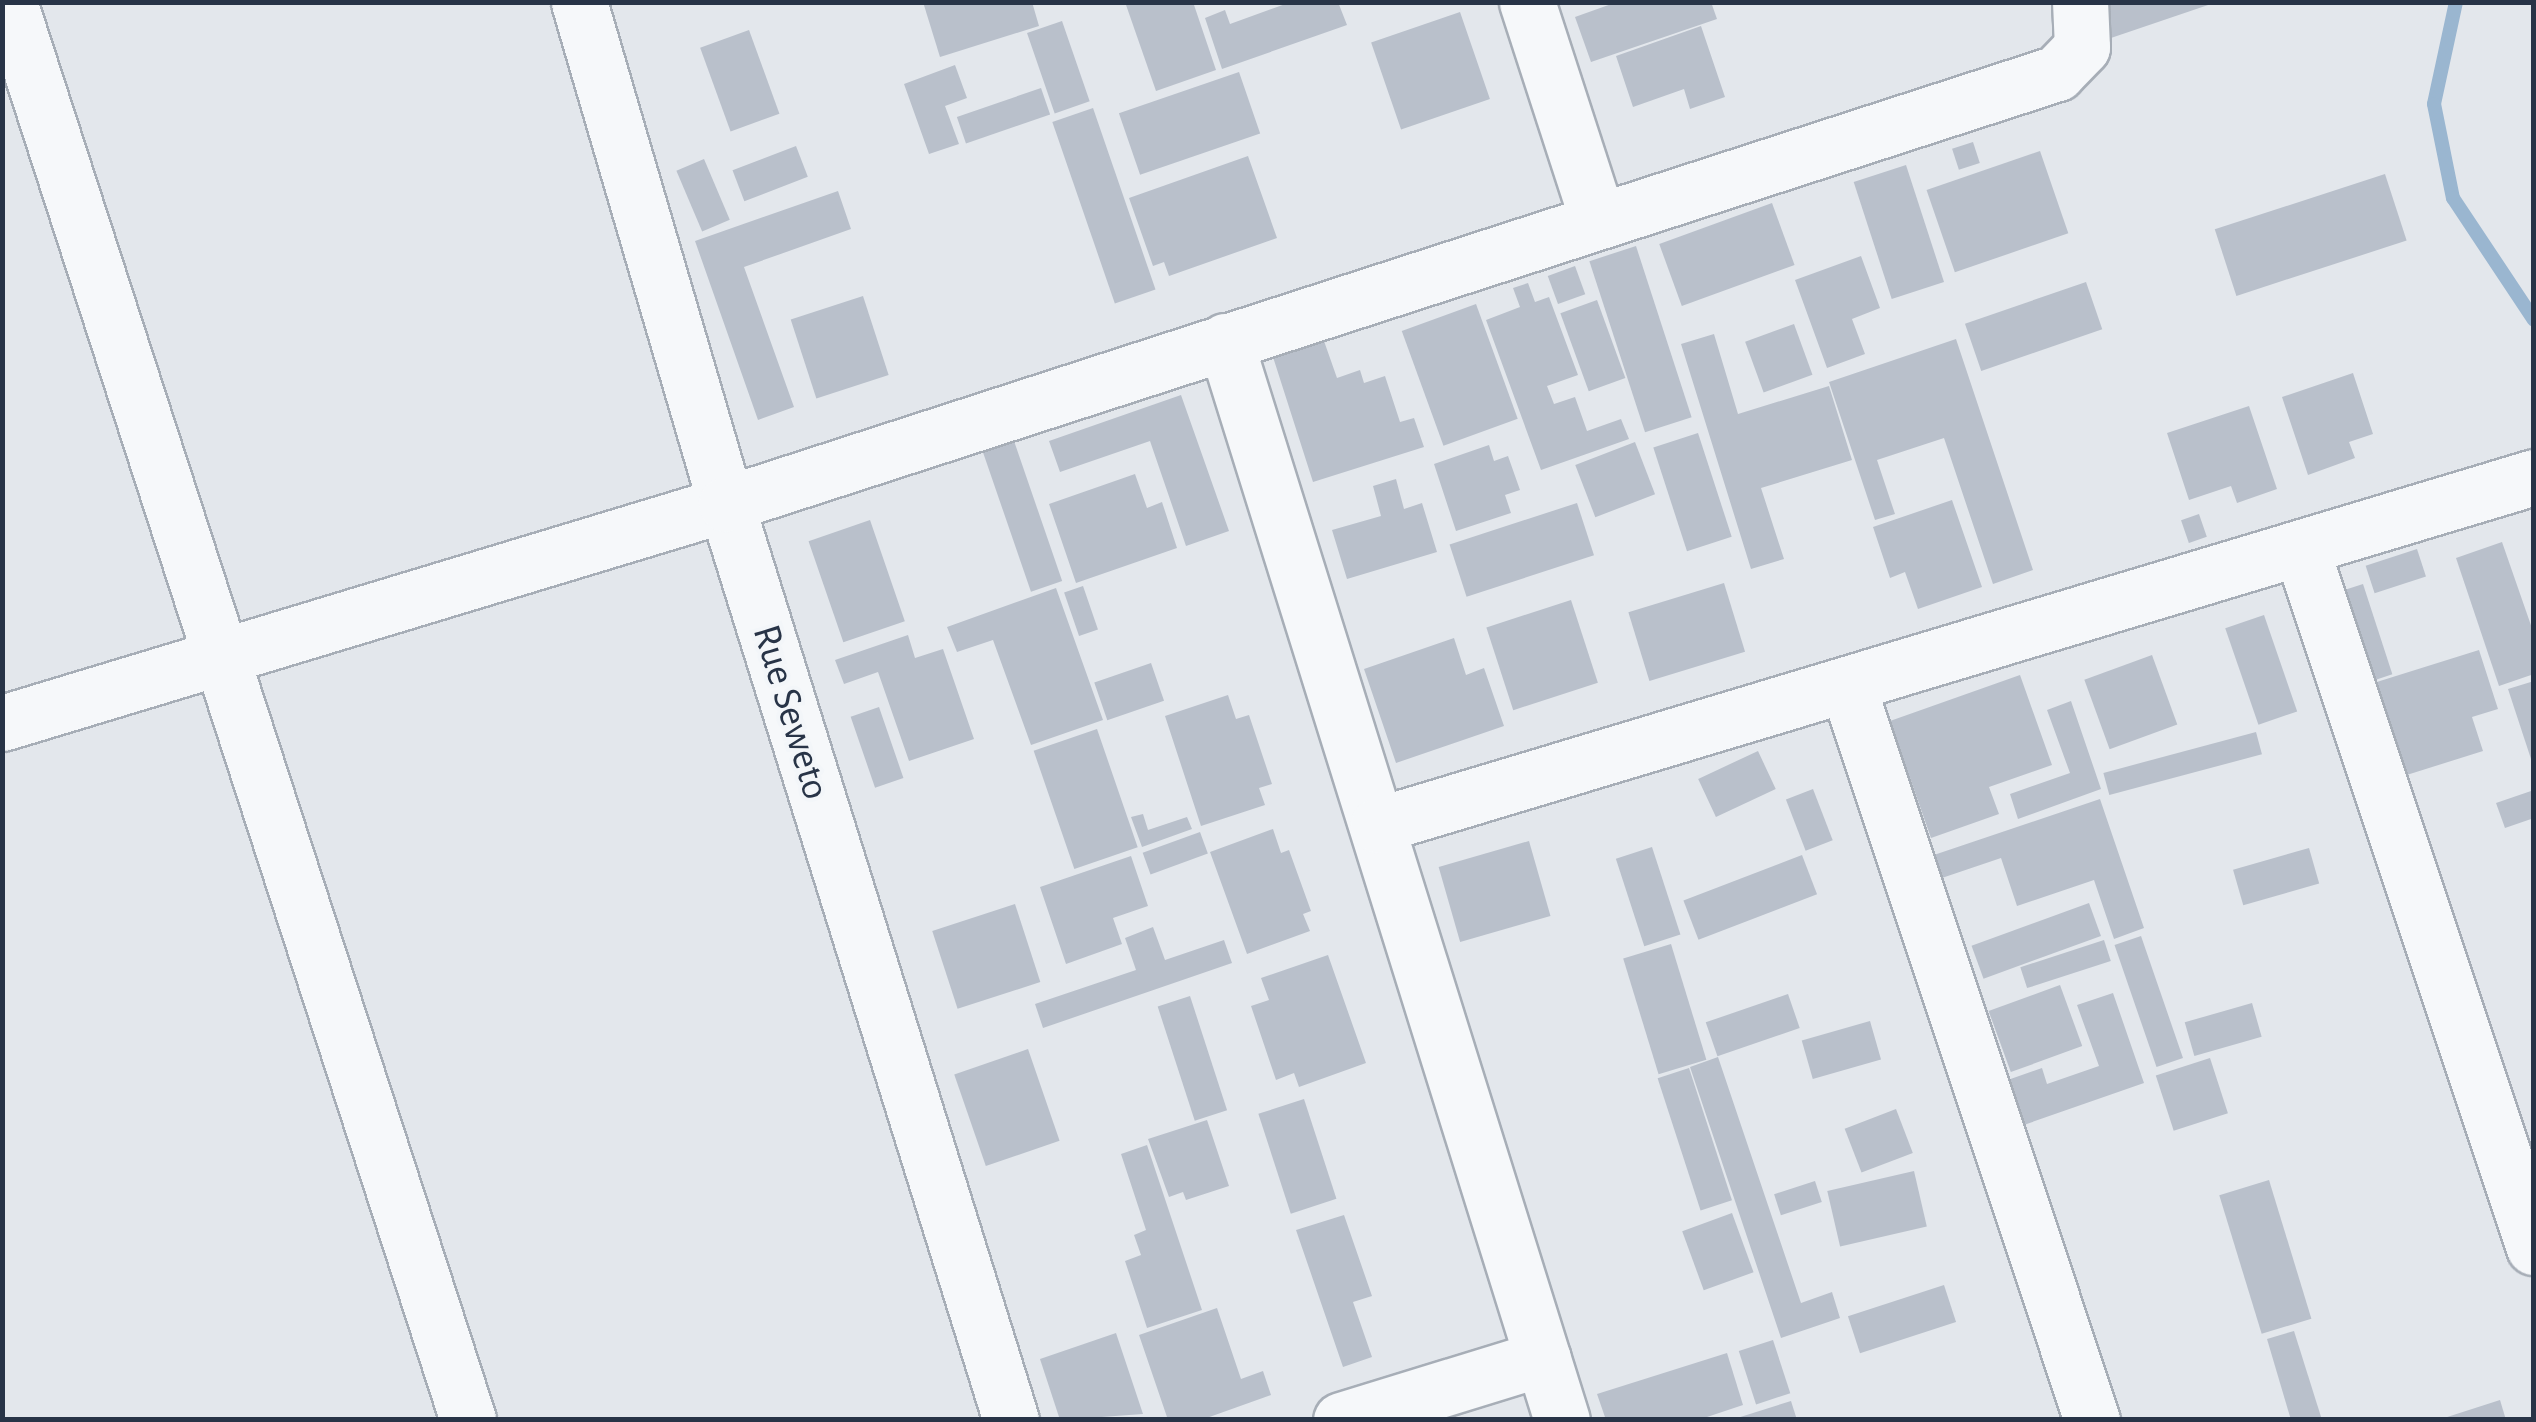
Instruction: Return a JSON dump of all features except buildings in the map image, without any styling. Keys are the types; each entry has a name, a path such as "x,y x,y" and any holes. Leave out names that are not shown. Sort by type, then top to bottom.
{"street":[{"path":"9,2 468,1420"},
{"name":"Rue Seweto","path":"579,2 726,504 1011,1420"},
{"path":"1527,2 1598,221"},
{"path":"2,724 726,504 2057,73 2082,47 2080,2"},
{"path":"1225,342 1562,1420"},
{"path":"1378,825 2534,476"},
{"path":"2301,548 2534,1247"},
{"path":"1847,684 2092,1420"},
{"path":"1342,1420 1543,1358"}],"waterway":[{"path":"2456,2 2434,104 2453,198 2534,320"}]}
